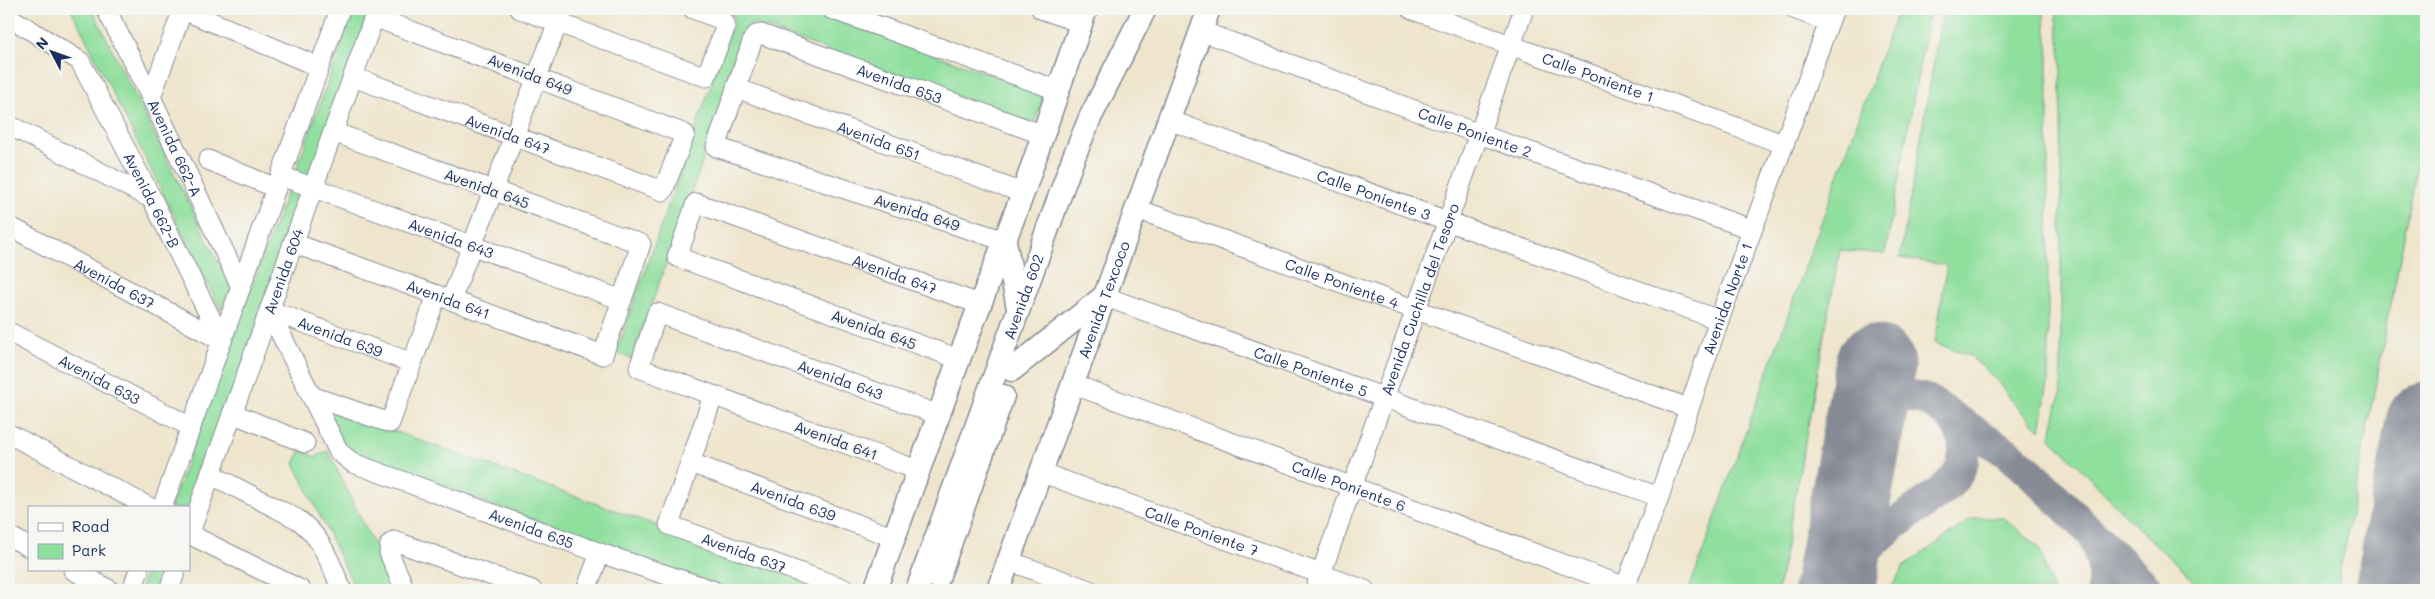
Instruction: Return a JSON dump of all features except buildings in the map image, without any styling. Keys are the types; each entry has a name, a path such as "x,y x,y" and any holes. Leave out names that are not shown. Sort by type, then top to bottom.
{"main road":[{"name":"Avenida 602","path":"917,590 1018,309 1090,118 1145,9"},
{"name":"Avenida 602","path":"933,590 1102,128 1122,81 1160,9"},
{"name":"Avenida Texcoco","path":"998,590 1103,296 1137,209 1209,9"},
{"path":"875,590 920,471 979,304 1023,193 1041,134 1084,16"},
{"path":"1005,241 1018,309"},
{"path":"1012,370 1103,296"}],"street":[{"name":"Avenida 662-A","path":"106,9 151,97 240,287"},
{"path":"151,97 182,9 320,67"},
{"path":"163,506 340,9"},
{"path":"520,9 560,16 706,77 724,32 725,24 720,19 693,9"},
{"path":"831,9 1057,90"},
{"path":"1041,9 1084,16"},
{"name":"Calle Poniente 1","path":"1411,9 1784,144"},
{"name":"Avenida Cuchilla del Tesoro","path":"1318,582 1524,9"},
{"path":"1794,9 1831,15"},
{"name":"Avenida 649","path":"376,13 685,134 663,191"},
{"name":"Avenida 604","path":"190,531 376,13"},
{"name":"Avenida Norte 1","path":"1625,588 1659,497 1751,229 1831,15"},
{"path":"269,310 311,396 386,424 392,420 412,363 472,245 560,16"},
{"name":"Avenida 662-B","path":"9,17 80,61 152,199 222,341"},
{"name":"Calle Poniente 2","path":"1201,31 1479,134 1751,229"},
{"name":"Avenida 653","path":"736,88 756,35 761,34 1041,134"},
{"name":"Avenida 647","path":"353,77 663,191"},
{"name":"Avenida 649","path":"736,88 716,147 1005,241"},
{"name":"Avenida 651","path":"736,88 1023,193"},
{"name":"Calle Poniente 3","path":"1169,120 1719,320"},
{"path":"9,124 152,199"},
{"name":"Avenida 645","path":"333,132 642,244 622,300"},
{"name":"Avenida 643","path":"208,160 278,182 313,188 622,300"},
{"name":"Avenida 647","path":"696,203 979,304"},
{"name":"Avenida 645","path":"696,203 677,257 959,359"},
{"name":"Calle Poniente 4","path":"1137,209 1688,408"},
{"name":"Avenida 637","path":"9,226 222,341"},
{"name":"Avenida 641","path":"293,243 602,355 622,300"},
{"name":"Calle Poniente 5","path":"1103,296 1659,497"},
{"name":"Avenida 639","path":"269,310 412,363"},
{"name":"Avenida 643","path":"638,368 658,312 939,415"},
{"name":"Avenida 633","path":"9,332 191,427"},
{"name":"Avenida 641","path":"638,368 920,471"},
{"name":"Calle Poniente 6","path":"1072,384 1625,588"},
{"name":"Avenida 635","path":"311,396 339,452 353,463 600,553 712,590"},
{"path":"691,464 714,396"},
{"path":"232,413 304,443"},
{"path":"9,434 147,506"},
{"name":"Avenida 637","path":"691,464 669,525 848,590"},
{"name":"Avenida 639","path":"691,464 895,538"},
{"name":"Calle Poniente 7","path":"1040,472 1318,582 1365,590"},
{"path":"210,474 297,519 310,528 320,540 342,590"},
{"path":"190,534 301,590"},
{"path":"406,590 389,554 390,544 399,542 532,590"},
{"path":"586,590 600,553"},
{"path":"1009,561 1089,590"},
{"path":"77,572 110,590"},
{"path":"132,590 138,572"}],"green space":[{"path":"71,9 92,9 231,288 221,310"},
{"path":"354,9 370,9 309,181 294,176"},
{"path":"712,9 806,9 1045,94 1034,124 752,23 632,359 616,353 735,17"},
{"path":"1898,9 1930,9 1885,254 1840,250 1778,590 1689,590"},
{"path":"1943,9 2043,9 2048,46 2048,383 2040,430 2010,400 2000,383 1970,356 1935,343 1947,265 1900,258"},
{"path":"2056,9 2426,9 2426,122 2336,590 2205,590 2136,526 2050,437 2061,393 2061,59"},
{"path":"288,189 304,194 190,516 190,506 171,506"},
{"path":"321,405 837,590 730,590 348,453"},
{"path":"301,450 315,457 328,451 396,590 356,590 294,463"},
{"path":"1973,518 2004,518 2039,547 2053,590 1890,590 1903,567"},
{"path":"146,572 169,572 163,590 140,590"}],"taxiway":[{"path":"1870,387 1927,400 2009,454 2032,474 2149,590"},
{"path":"1839,590 1848,574 1877,539 1946,487 1960,470 1963,460 1963,440 1955,421 1947,413"},
{"path":"2094,536 2103,566 2103,590"}],"runway":[{"path":"1834,590 1875,365"},
{"path":"2395,590 2426,423"}]}
